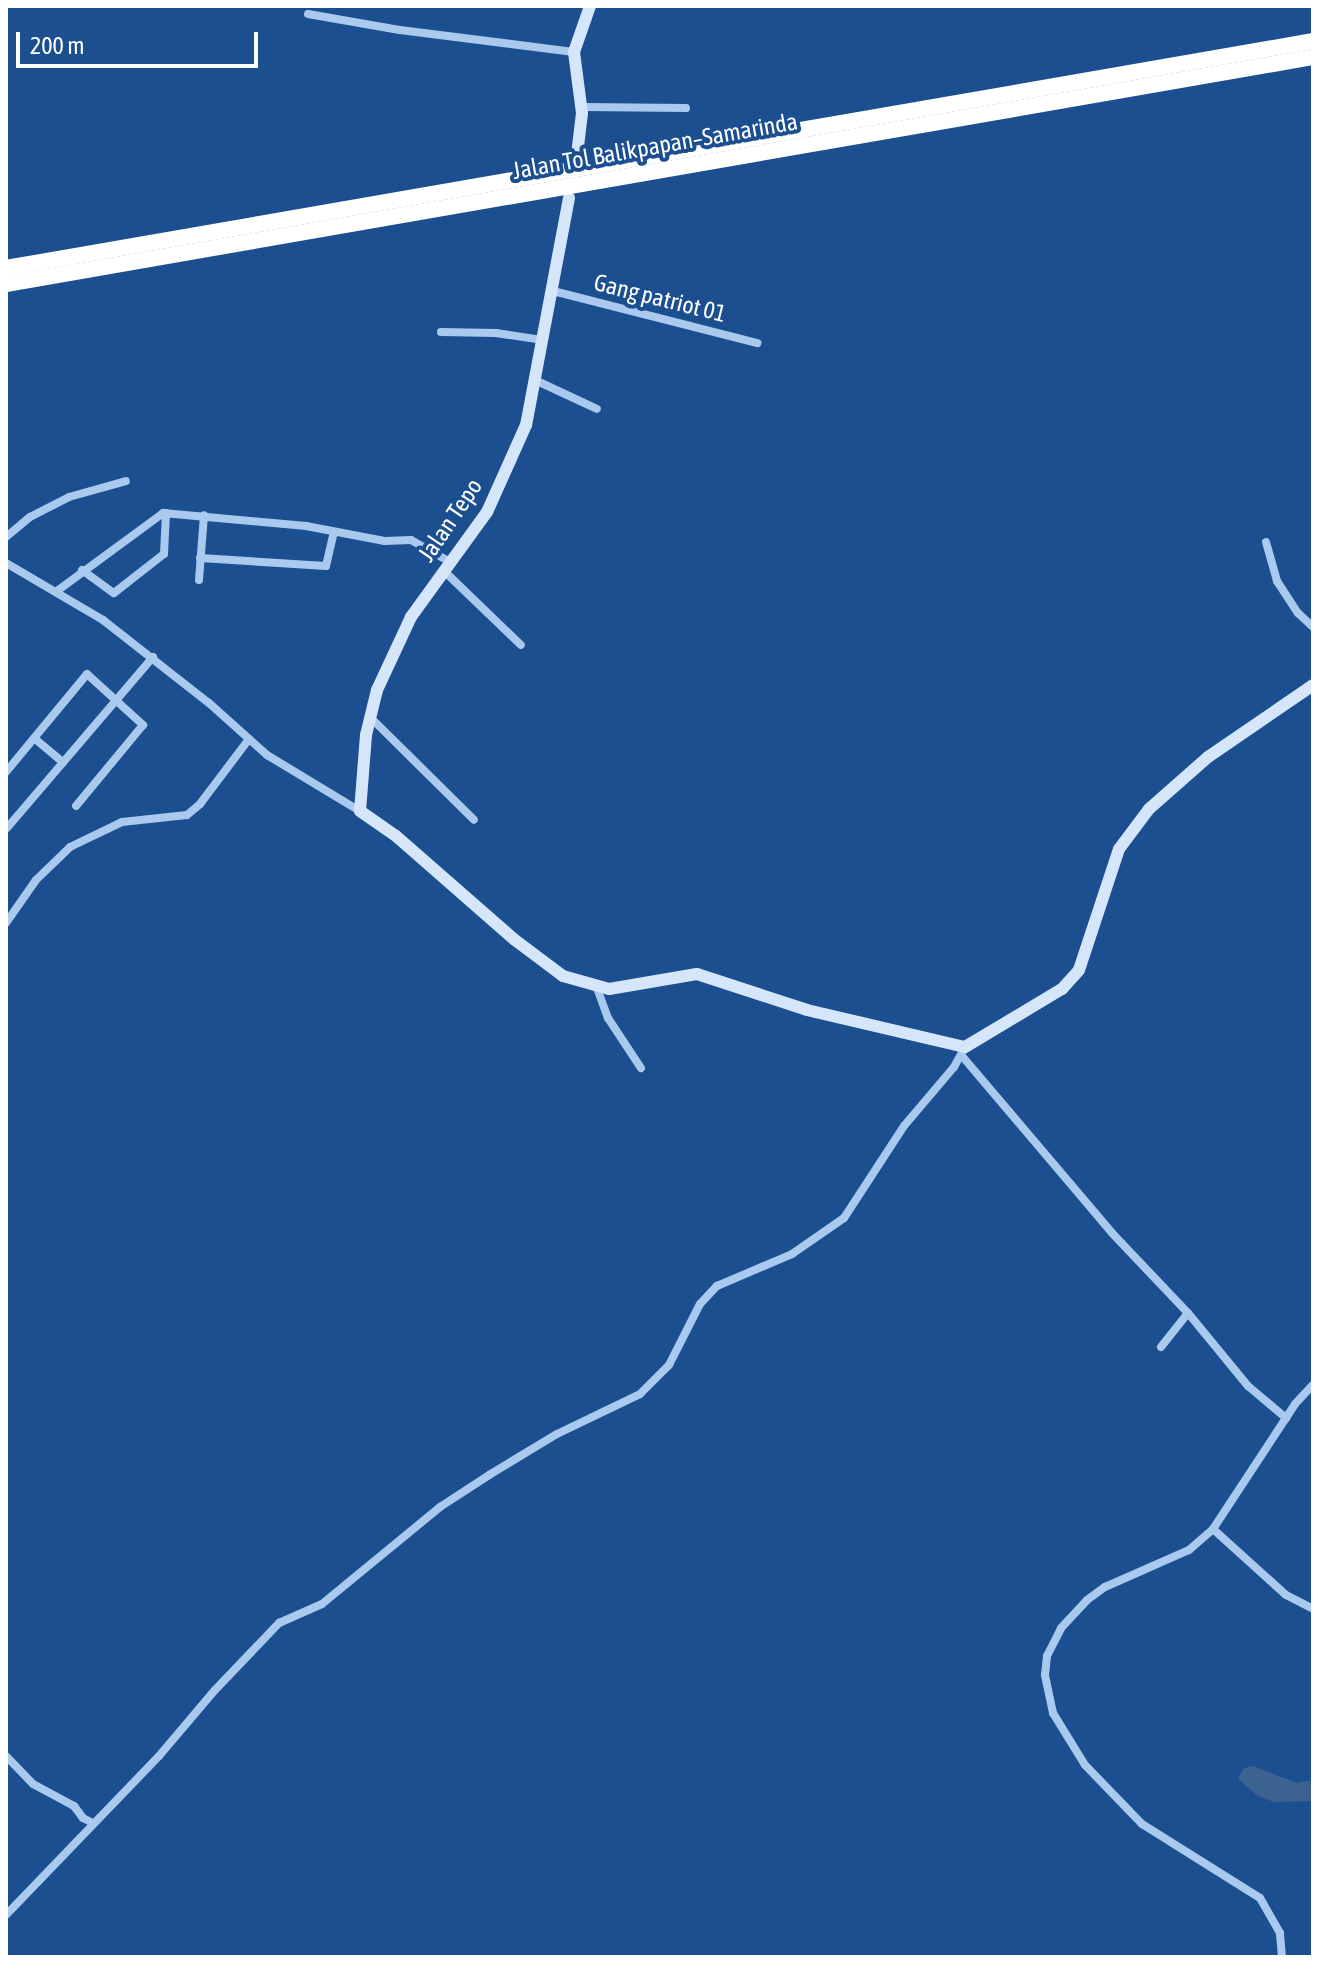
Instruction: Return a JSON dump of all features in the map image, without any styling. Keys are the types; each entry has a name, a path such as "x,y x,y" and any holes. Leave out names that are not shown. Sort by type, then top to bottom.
{"highway":[{"name":"Jalan Tol Balikpapan–Samarinda","path":"6,268 1313,41"},
{"name":"Jalan Tol Balikpapan–Samarinda","path":"6,284 1313,57"}],"street":[{"path":"577,155 582,107 574,52 590,6"},
{"path":"308,14 444,36 574,52"},
{"path":"582,107 686,108"},
{"name":"Jalan Tepo","path":"360,811 369,717 377,690 407,623 495,497 526,425 537,381 569,198"},
{"name":"Gang patriot 01","path":"553,291 757,343"},
{"path":"441,332 496,333 543,340"},
{"path":"537,381 597,409"},
{"path":"6,537 30,517 69,497 126,481"},
{"path":"82,570 114,593 164,554 166,513"},
{"path":"57,591 157,515 204,515 385,541 411,540 447,566 521,645"},
{"path":"199,580 204,515"},
{"path":"200,558 326,566 334,532"},
{"path":"1266,542 1277,581 1298,613 1313,627"},
{"path":"6,563 57,591 153,657 267,755 396,836 563,976 597,988 697,974 807,1010 963,1051 1112,1233 1188,1313 1248,1386 1286,1418"},
{"path":"7,828 153,657"},
{"path":"6,772 87,674 142,722 142,728 76,806"},
{"path":"6,1915 279,1623 322,1604 440,1507 489,1475 557,1434 640,1394 669,1365 700,1304 717,1286 792,1254 826,1234 844,1218 904,1126 963,1051 1040,1004 1072,978 1088,950 1119,849 1149,809 1208,757 1313,685"},
{"path":"369,717 474,820"},
{"path":"34,738 63,762"},
{"path":"6,923 36,880 70,847 122,822 187,815 200,804 250,740"},
{"path":"597,988 608,1018 641,1068"},
{"path":"1161,1347 1188,1313"},
{"path":"1282,1957 1280,1933 1260,1898 1142,1824 1085,1765 1053,1713 1046,1684 1047,1656 1061,1628 1087,1600 1105,1587 1189,1550 1213,1529 1286,1418 1313,1385"},
{"path":"1213,1529 1286,1595 1313,1609"},
{"path":"6,1756 33,1784 74,1806 83,1818 93,1823"}],"water":[{"path":"1253,1766 1297,1783 1313,1780 1313,1801 1274,1802 1258,1796 1238,1779 1244,1768"}]}
